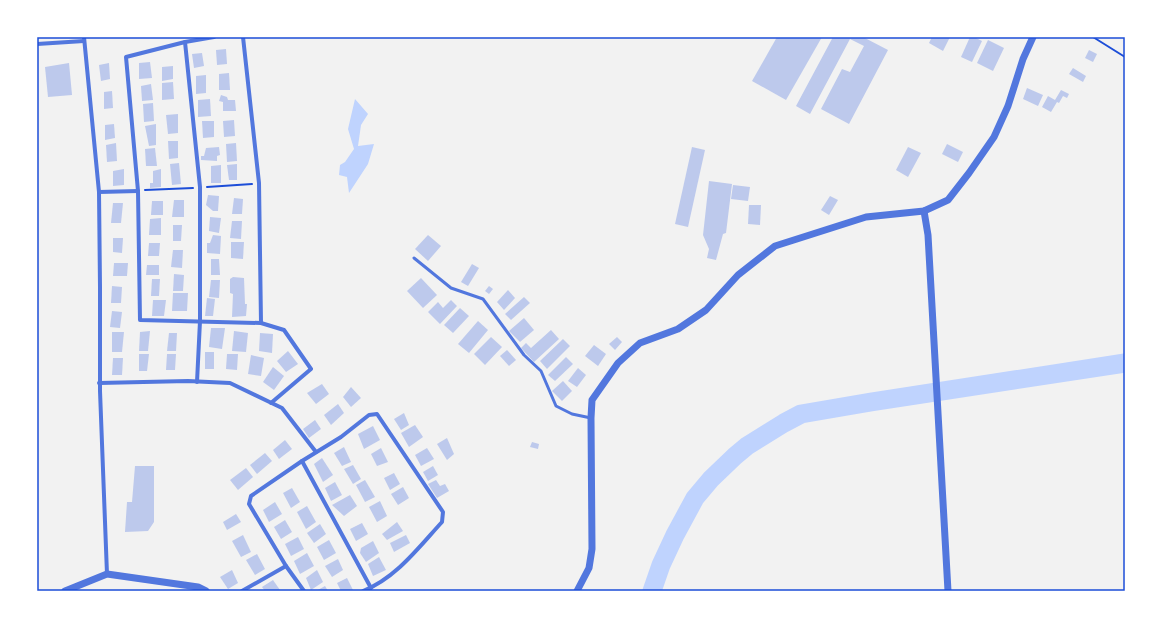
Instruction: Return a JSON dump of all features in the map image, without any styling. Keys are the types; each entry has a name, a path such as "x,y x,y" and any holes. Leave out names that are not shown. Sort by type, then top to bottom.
{"street":[{"path":"214,37 185,42 126,57 138,191 140,320 261,323 284,330 311,369 271,403"},
{"path":"243,37 259,184 261,323"},
{"path":"577,591 590,568 592,549 592,400 618,362 640,343 678,329 706,310 738,275 775,246 866,217 924,211 948,200 994,137 1008,106 1023,60 1033,37"},
{"path":"37,44 84,39 99,192 99,383 107,574"},
{"path":"185,42 200,187 200,321 197,382"},
{"path":"99,192 138,191"},
{"path":"924,211 928,235 948,591"},
{"path":"99,383 230,383 282,408 316,452"},
{"path":"304,591 286,566 249,504 251,496 302,461 341,437 369,415 377,414 443,512 442,522 399,568 371,588 363,591"},
{"path":"302,461 371,588"},
{"path":"242,591 286,566"},
{"path":"66,591 107,574 198,587 206,591"}],"lane":[{"path":"414,258 451,288 483,299 524,355 541,371 556,406 572,414 591,418"}],"path":[{"path":"1093,37 1125,57"}],"water":[{"path":"355,99 368,114 361,125 358,146 374,144 368,164 349,193 347,177 339,175 340,165 345,162 354,149 348,129"}],"building":[{"path":"777,37 822,37 786,100 752,81"},
{"path":"833,37 863,37 888,50 849,124 821,109 842,69 850,72 864,46 850,39 810,114 796,106"},
{"path":"932,37 950,37 943,51 929,43"},
{"path":"970,37 974,37 982,41 972,62 961,57"},
{"path":"988,40 1004,48 993,71 977,63"},
{"path":"226,49 227,64 217,65 216,50"},
{"path":"1089,50 1097,54 1093,62 1085,58"},
{"path":"202,53 204,66 194,68 192,54"},
{"path":"150,62 152,78 139,79 139,63"},
{"path":"69,63 72,95 48,97 45,67"},
{"path":"109,63 110,79 101,81 99,65"},
{"path":"173,66 173,79 162,81 162,67"},
{"path":"1073,68 1086,76 1083,82 1069,74"},
{"path":"229,73 230,90 219,90 219,74"},
{"path":"206,75 206,93 196,94 196,76"},
{"path":"173,82 174,99 162,100 162,83"},
{"path":"151,84 153,100 142,101 141,86"},
{"path":"1027,88 1043,95 1038,106 1023,99"},
{"path":"1061,90 1069,94 1067,98 1063,96 1051,112 1042,107 1048,96 1055,100"},
{"path":"112,91 113,108 104,109 104,92"},
{"path":"221,95 227,97 228,100 235,100 236,111 223,111 223,102 219,101"},
{"path":"210,99 211,116 198,117 198,100"},
{"path":"153,103 154,121 144,122 143,104"},
{"path":"178,114 178,133 168,134 166,115"},
{"path":"234,120 235,136 224,137 223,121"},
{"path":"202,121 214,121 214,137 203,138"},
{"path":"114,124 115,138 105,140 105,125"},
{"path":"156,124 156,145 149,146 145,126"},
{"path":"168,141 178,141 178,158 169,159"},
{"path":"116,143 117,161 107,162 106,145"},
{"path":"236,143 237,161 227,162 226,144"},
{"path":"947,144 963,152 958,162 942,154"},
{"path":"219,147 220,155 217,156 217,161 201,160 201,156 204,156 206,148"},
{"path":"692,147 705,150 688,227 675,224"},
{"path":"908,147 921,153 908,177 896,170"},
{"path":"155,148 157,166 146,166 145,149"},
{"path":"179,163 181,184 172,185 170,164"},
{"path":"237,164 237,180 229,180 227,165"},
{"path":"221,165 221,183 211,183 211,166"},
{"path":"124,169 124,185 113,186 113,171"},
{"path":"161,169 161,187 150,188 150,183 153,183 153,171"},
{"path":"709,181 732,184 726,233 723,234 716,260 707,258 709,249 703,235"},
{"path":"733,185 750,187 748,201 731,199"},
{"path":"208,195 219,196 218,211 213,211 206,205"},
{"path":"830,196 838,200 829,215 821,210"},
{"path":"234,198 243,199 242,214 232,214"},
{"path":"174,200 184,200 184,217 172,217"},
{"path":"152,201 163,201 163,215 151,215"},
{"path":"113,203 123,203 121,223 111,223"},
{"path":"749,205 761,205 760,225 748,224"},
{"path":"210,217 221,218 219,233 209,231"},
{"path":"161,218 161,235 149,235 150,219"},
{"path":"232,221 242,221 241,239 230,238"},
{"path":"173,225 182,225 181,241 173,241"},
{"path":"213,235 221,236 220,254 207,253 207,243 210,243"},
{"path":"428,235 441,246 428,261 415,249"},
{"path":"113,238 123,238 122,253 113,252"},
{"path":"231,242 244,242 243,259 231,258"},
{"path":"149,243 160,243 159,256 148,256"},
{"path":"173,250 183,250 182,268 171,267"},
{"path":"211,259 219,259 220,275 211,275"},
{"path":"114,263 128,263 127,276 113,276"},
{"path":"472,264 479,268 468,286 461,282"},
{"path":"147,265 159,265 159,275 146,275"},
{"path":"174,274 184,275 183,291 173,291"},
{"path":"233,277 244,278 245,304 247,304 246,316 232,317 233,294 230,293 230,279"},
{"path":"421,278 437,295 423,308 407,291"},
{"path":"152,279 160,279 159,296 151,296"},
{"path":"211,280 220,280 219,298 209,297"},
{"path":"112,286 122,287 121,303 111,303"},
{"path":"489,286 493,289 489,294 485,291"},
{"path":"508,290 515,298 504,310 497,302"},
{"path":"173,293 188,293 187,311 172,311"},
{"path":"524,297 530,303 511,320 505,314"},
{"path":"207,298 215,299 213,316 205,316"},
{"path":"153,300 166,300 164,316 152,316"},
{"path":"451,300 457,306 440,324 428,312 438,302 443,308"},
{"path":"460,308 469,316 453,333 444,325"},
{"path":"112,311 122,312 120,328 110,327"},
{"path":"524,318 534,330 520,342 509,331"},
{"path":"478,321 488,330 469,353 458,344"},
{"path":"211,328 225,328 222,349 209,347"},
{"path":"551,330 559,339 534,362 521,348 526,343 531,348"},
{"path":"150,331 148,351 139,351 140,332"},
{"path":"234,331 248,333 246,352 232,351"},
{"path":"112,332 124,332 122,352 112,352"},
{"path":"169,333 177,333 176,351 167,351"},
{"path":"260,333 273,334 272,353 259,351"},
{"path":"491,337 502,347 485,365 474,354"},
{"path":"617,337 622,342 615,350 609,344"},
{"path":"563,339 570,346 547,369 540,361"},
{"path":"594,345 606,354 598,366 585,356"},
{"path":"507,350 516,360 509,366 500,356"},
{"path":"288,351 298,364 286,372 277,361"},
{"path":"205,352 214,352 214,369 205,369"},
{"path":"139,354 149,354 147,371 139,371"},
{"path":"167,354 176,354 175,370 166,370"},
{"path":"227,354 238,354 237,370 226,369"},
{"path":"251,355 264,358 261,376 248,374"},
{"path":"566,357 573,364 555,381 548,375"},
{"path":"113,358 123,358 122,375 112,375"},
{"path":"273,367 284,376 274,390 263,382"},
{"path":"578,368 586,375 577,387 568,381"},
{"path":"563,381 572,391 562,401 552,391"},
{"path":"322,384 329,394 316,404 307,393"},
{"path":"351,387 361,398 351,407 343,397"},
{"path":"338,404 344,413 331,425 324,415"},
{"path":"404,413 409,425 401,430 394,419"},
{"path":"315,420 321,429 309,438 303,429"},
{"path":"415,425 423,437 409,447 401,433"},
{"path":"373,426 380,440 364,449 358,434"},
{"path":"447,438 454,454 447,460 437,444"},
{"path":"285,440 292,449 279,459 273,450"},
{"path":"532,442 539,444 538,449 530,447"},
{"path":"344,447 351,462 342,466 334,453"},
{"path":"381,448 388,462 377,466 371,454"},
{"path":"427,448 434,459 421,466 415,455"},
{"path":"265,453 272,461 257,474 250,465"},
{"path":"322,458 333,475 323,482 314,464"},
{"path":"353,465 361,479 353,484 344,469"},
{"path":"135,466 154,466 154,522 148,531 125,532 127,502 132,502"},
{"path":"433,466 438,475 428,481 423,472"},
{"path":"246,468 253,477 238,490 230,480"},
{"path":"394,473 400,484 390,490 384,478"},
{"path":"365,480 375,497 365,502 356,485"},
{"path":"436,480 440,486 445,484 449,491 437,498 428,484"},
{"path":"335,482 342,495 331,501 325,488"},
{"path":"403,487 409,498 398,505 391,494"},
{"path":"292,488 300,502 291,508 283,493"},
{"path":"350,495 357,506 344,516 332,505"},
{"path":"380,501 387,516 377,522 369,507"},
{"path":"275,502 282,514 269,522 263,510"},
{"path":"307,506 316,522 306,529 297,512"},
{"path":"236,514 241,522 227,530 223,522"},
{"path":"285,520 292,532 281,539 274,527"},
{"path":"397,522 403,531 387,540 382,534"},
{"path":"362,523 368,534 356,541 350,529"},
{"path":"320,524 326,534 314,543 307,533"},
{"path":"243,535 251,552 241,557 232,541"},
{"path":"406,535 410,543 394,552 390,543"},
{"path":"298,537 304,549 291,556 285,544"},
{"path":"329,540 336,553 324,560 317,547"},
{"path":"373,541 379,553 366,562 360,553 361,548"},
{"path":"307,553 314,566 300,574 294,561"},
{"path":"257,554 265,569 255,575 246,560"},
{"path":"379,557 386,570 373,576 368,564"},
{"path":"338,559 343,570 332,577 325,566"},
{"path":"232,570 238,583 228,589 220,577"},
{"path":"317,570 323,582 311,590 306,578"},
{"path":"347,578 353,590 341,591 337,583"},
{"path":"273,580 280,590 265,591 262,587"},
{"path":"325,586 328,591 316,591"}],"waterway":[{"path":"652,591 661,565 695,498 711,479 747,446 801,414 1125,363"}]}
